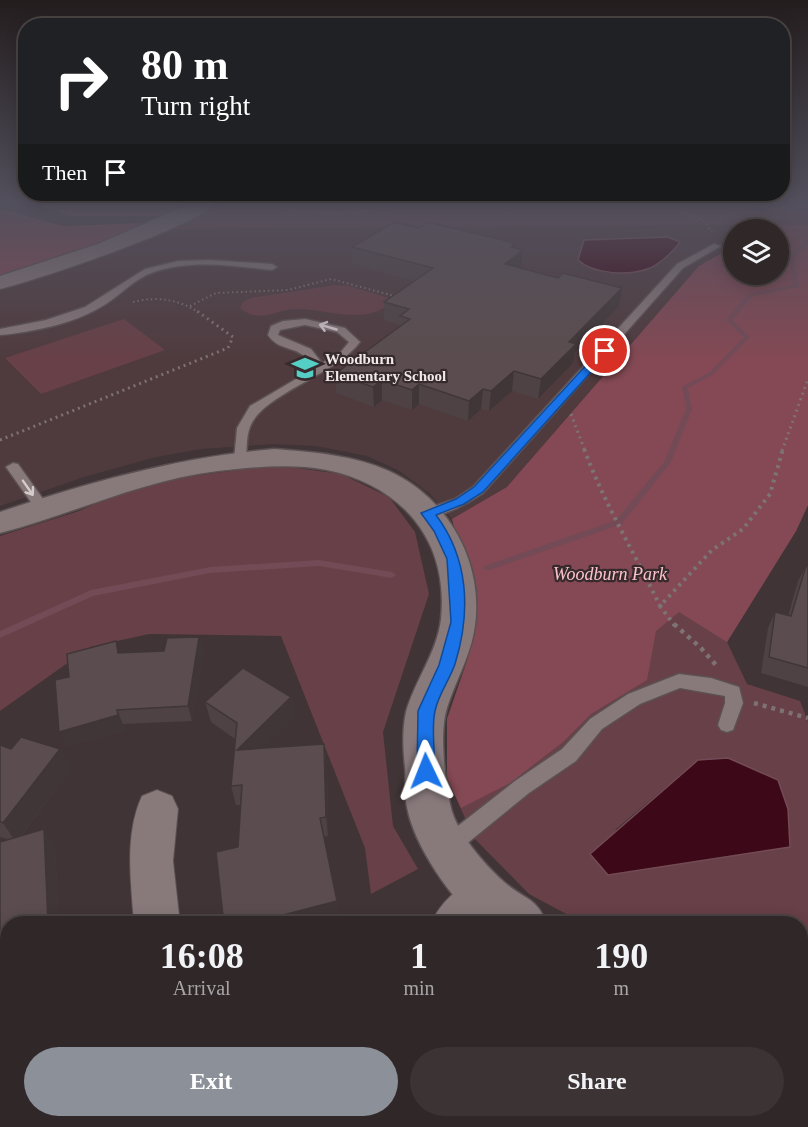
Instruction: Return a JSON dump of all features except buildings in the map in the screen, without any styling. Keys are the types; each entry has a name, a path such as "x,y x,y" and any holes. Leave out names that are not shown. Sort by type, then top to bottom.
{"street":[{"path":"0,283 89,256"},
{"path":"0,523 137,478 193,465 240,460 285,458 339,463 409,494 428,513 440,530 454,559 457,587 458,622 447,665 426,711 424,751 429,811 447,847 470,910 493,916"},
{"path":"156,916 151,861 157,809"}],"lane":[{"path":"428,513 460,502 478,490 680,266 699,256"},
{"path":"0,332 28,328 96,306 146,272 173,265 198,262 272,267"},
{"path":"240,460 243,428 254,409 319,370 353,347 355,342 352,336 308,321 286,322 275,328 273,335 275,338 305,349 315,356 319,370"},
{"path":"13,466 43,509"},
{"path":"447,847 522,788 569,755 596,724 634,699 679,681 711,685 733,692 734,703 728,725"}],"path":[{"path":"190,306 216,293 288,290 331,279 403,298"},
{"path":"0,440 228,348 233,337 190,306 161,297 128,304"},
{"path":"660,606 712,550 743,529 770,494 781,454 808,379"},
{"path":"564,396 599,489 619,522 668,622 694,639 707,652 733,692 753,703 808,718"}],"shaded area":[{"name":"Woodburn Elementary School","path":"107,256 718,256 699,266 507,487 452,519 429,493 398,470 367,456 316,446 274,444 201,449 156,457 84,477 0,506 0,291"},
{"path":"579,256 668,256 651,267 630,273 601,271 584,265 578,260"},
{"path":"728,758 778,780 788,809 790,847 608,875 590,854 698,760"}],"green space":[{"path":"0,256 76,256 55,263 0,278"},
{"name":"Woodburn Park","path":"718,256 723,256 723,285 789,285 789,256 808,256 808,505 796,531 727,642 747,684 800,701 808,722 808,916 570,916 529,894 474,838 447,778 447,719 467,661 476,605 452,519 507,487 699,266","holes":["698,760 790,846 608,875 616,829"]},
{"name":"Woodburn Park","path":"718,256 723,256 723,285 789,285 789,256 808,256 808,505 796,531 727,642 679,612 656,631 647,680 591,714 563,742 510,783 461,808 447,778 447,719 467,661 476,605 452,519 507,487 699,266"},
{"path":"335,285 349,286 395,300 378,311 362,315 297,309 261,316 248,313 240,308 243,302 251,298"},
{"path":"124,319 165,350 41,394 5,358"},
{"path":"274,465 341,474 389,497 415,532 429,594 383,732 393,826 418,869 371,894 365,848 281,636 149,634 90,647 0,711 0,536 79,511 125,490 170,479"}],"waterway":[{"path":"487,568 619,522 667,462 689,409 685,387 712,373 747,337 729,320 750,295 797,286 793,256"},
{"path":"0,635 91,593 210,570 319,563 392,575"}],"place":[{"name":"Woodburn Elementary School","path":"305,368"}],"route":[{"path":"426,771 424,751 426,711 447,665 458,622 454,559 440,530 428,513 460,502 478,490 605,351"}]}
